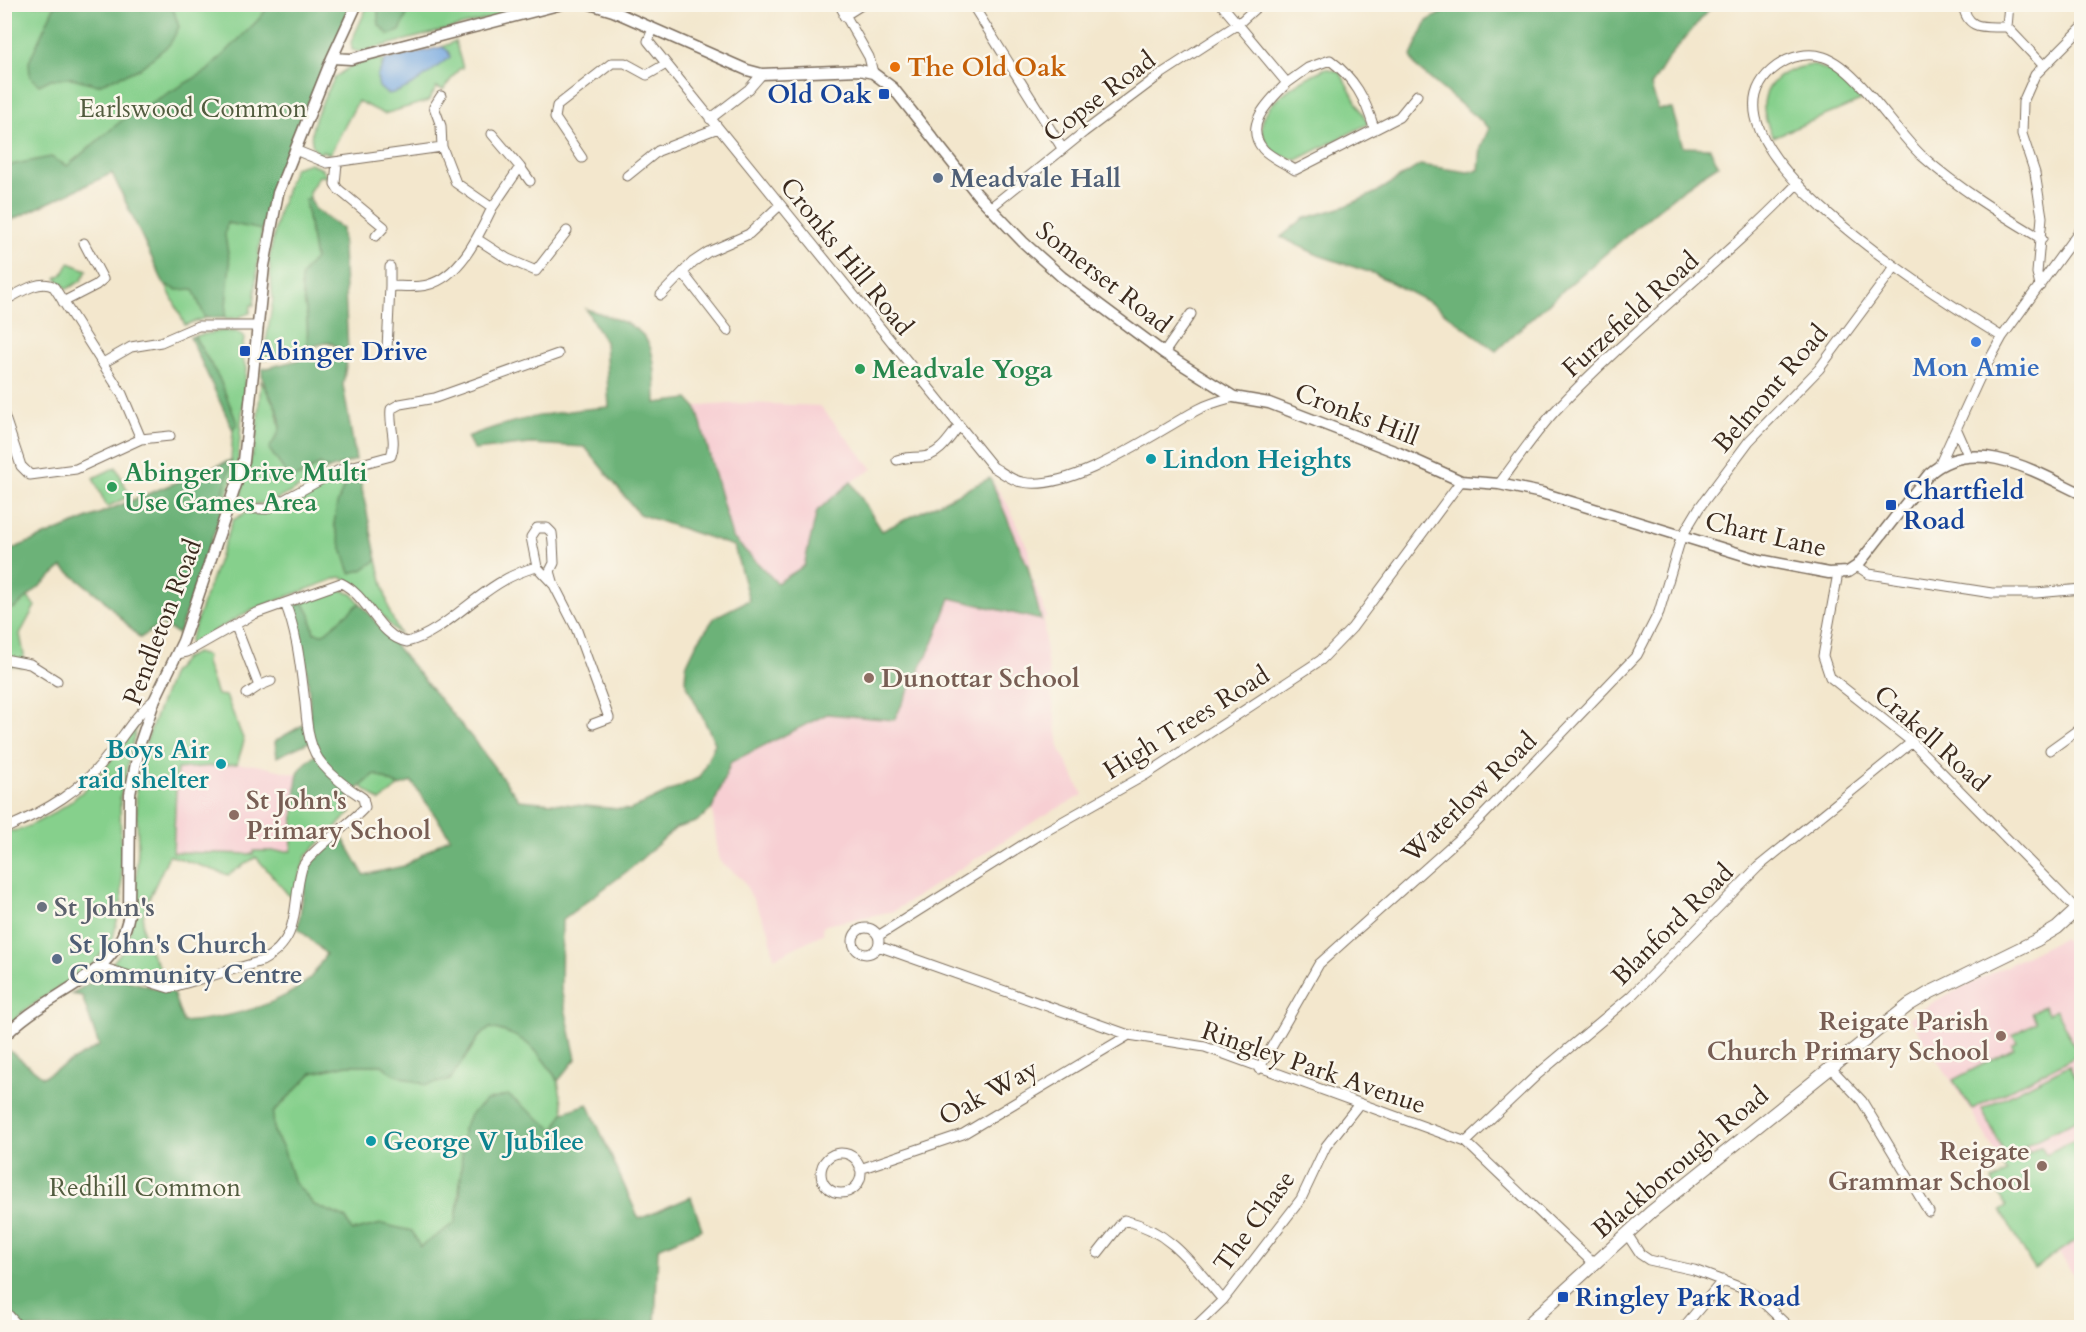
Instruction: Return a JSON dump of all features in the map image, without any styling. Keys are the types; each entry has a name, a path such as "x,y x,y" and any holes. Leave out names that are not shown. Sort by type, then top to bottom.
{"main road":[{"name":"Blackborough Road","path":"1524,1328 1627,1234 1830,1067 1929,993 2037,940 2057,928 2079,907"}],"street":[{"name":"Pendleton Road","path":"4,1037 28,1014 101,967 112,956 126,932 129,914 133,774 140,743 155,699 177,654 230,508 244,461 269,229 278,193 332,58 357,4"},
{"path":"332,58 351,59 562,4"},
{"path":"590,4 614,8 653,29 747,70 762,74 851,70 873,73 868,57 839,4"},
{"path":"844,16 863,4"},
{"path":"972,4 1062,148"},
{"path":"1221,4 1287,83"},
{"name":"Copse Road","path":"990,208 1062,148 1161,74 1238,24 1260,4"},
{"path":"1963,4 1964,12 1972,24 1980,28 2007,27 2043,64"},
{"path":"2007,27 2009,4"},
{"path":"2040,286 2037,273 2042,239 2038,184 2022,134 2027,88 2043,64 2082,28"},
{"name":"Cronks Hill Road","path":"653,29 648,41 958,427 993,467 1021,482 1048,483 1071,476 1143,442 1202,407 1234,396"},
{"path":"2002,337 1894,268 1846,230 1798,183 1765,142 1757,127 1755,103 1764,79 1785,61 1797,56 1822,56 1844,68 1907,142 1950,179 2042,239"},
{"path":"1374,128 1368,106 1348,73 1330,60 1308,68 1287,83 1259,113 1256,129 1262,148 1295,170 1399,117 1417,94"},
{"path":"582,158 555,118 557,106 612,63 625,63 647,75 666,64"},
{"name":"Somerset Road","path":"873,73 892,88 990,208 1062,277 1164,352 1234,396"},
{"path":"710,119 749,89 762,74"},
{"path":"441,96 434,107 441,126 442,147 456,183 492,208"},
{"path":"627,176 658,151 718,128"},
{"path":"492,134 530,181"},
{"path":"296,150 319,161 337,163 442,147"},
{"path":"337,163 335,184 338,189 384,227"},
{"path":"390,286 418,287 437,281 455,267 477,239 492,208 520,167"},
{"name":"Furzefield Road","path":"1499,484 1554,412 1625,345 1739,244 1798,183"},
{"path":"661,295 682,273 708,252 749,234 780,205"},
{"path":"376,237 392,218"},
{"path":"1939,466 1980,377 2002,337 2022,306 2040,286 2082,227"},
{"path":"477,239 508,259 536,271 567,231"},
{"path":"63,302 103,279 84,243"},
{"path":"387,349 390,267"},
{"name":"Belmont Road","path":"1681,538 1719,479 1749,441 1819,369 1894,268"},
{"path":"682,273 728,331"},
{"path":"4,301 39,284 47,283 54,287 122,394 141,439"},
{"path":"1164,352 1191,314"},
{"path":"103,363 130,347 161,342 198,326 258,326"},
{"path":"230,508 267,509 349,466 391,456 395,446 389,421 391,409 400,404 435,398 558,354"},
{"name":"Cronks Hill","path":"1234,396 1269,403 1400,453 1461,481"},
{"path":"4,415 21,466 30,475 76,469 141,439 170,436"},
{"path":"897,460 914,455 922,457 942,449 958,427"},
{"path":"1957,430 1968,455 1985,456 2034,471 2082,494"},
{"path":"4,448 15,444"},
{"name":"Chart Lane","path":"1461,481 1499,484 1552,496 1681,538 1778,564 1838,573 1857,566 1939,466 1968,455"},
{"name":"High Trees Road","path":"878,941 1037,836 1147,774 1321,660 1352,628 1461,481"},
{"path":"554,585 537,567 531,537 537,528 547,528 552,533 554,563 550,571 554,585 576,628 614,718 593,724"},
{"name":"Waterlow Road","path":"1259,1069 1319,964 1473,826 1637,656 1659,612 1681,538"},
{"path":"1857,566 1869,574 1992,593 2036,593 2082,589"},
{"path":"177,654 187,652 254,614 341,583 351,588 388,633 397,640 407,642 442,623 496,583 537,567"},
{"name":"Crakell Road","path":"1838,573 1823,656 1830,677 1912,742 2079,907"},
{"path":"101,967 169,988 262,961 275,954 292,930 303,865 365,807 363,798 322,765 314,751 306,718 297,642 285,603"},
{"path":"235,624 259,686"},
{"path":"4,659 30,664 57,681"},
{"path":"247,694 271,681"},
{"path":"4,829 51,806 83,783 110,754 137,716 155,699"},
{"path":"2050,750 2082,727"},
{"name":"Blanford Road","path":"1466,1142 1538,1074 1630,997 1758,867 1912,742"},
{"name":"Ringley Park Avenue","path":"878,941 1129,1035 1205,1047 1259,1069 1466,1142 1516,1187 1593,1263"},
{"name":"Oak Way","path":"860,1169 963,1134 1129,1035"},
{"path":"1830,1067 1862,1101 1929,1212"},
{"name":"The Chase","path":"1194,1328 1223,1300 1301,1199 1326,1146 1359,1104"},
{"path":"836,1154 849,1155 860,1169 859,1182 847,1192 830,1190 821,1180 825,1160 836,1154"},
{"path":"1098,1252 1124,1220 1144,1225 1174,1243 1223,1300"},
{"path":"1627,1234 1640,1254 1649,1260 1694,1270 1752,1293 1790,1328"},
{"path":"1683,1328 1723,1280"},
{"path":"4,1310 20,1328"}],"shaded area":[{"name":"Dunottar School","path":"747,403 820,406 873,469 851,482 882,531 990,478 1007,503 1029,551 1030,566 1028,567 1047,617 1044,618 1045,645 1059,747 1083,795 1043,816 894,911 826,925 822,928 824,933 774,958 769,931 743,880 719,860 712,809 700,777 715,743 686,666 698,640 715,617 749,600 696,406"},
{"name":"St John's Primary School","path":"238,764 256,765 297,774 291,851 254,851 254,854 173,852 177,769"},
{"path":"2063,938 2081,961 2081,1287 2059,1253 2034,1269 2001,1210 2006,1206 1992,1181 2007,1172 1971,1111 1909,1018 1935,1001"}],"green space":[{"path":"1457,4 1713,5 1669,57 1651,86 1658,109 1672,109 1683,147 1710,148 1718,165 1647,219 1496,351 1434,305 1375,274 1318,255 1281,237 1303,219 1346,206 1377,192 1420,165 1468,172 1479,170 1481,147 1489,128 1416,67 1411,56 1427,21"},
{"name":"Earlswood Common","path":"4,5 352,5 302,114 280,170 261,237 254,305 251,305 250,313 236,318 205,318 185,325 112,173 5,223"},
{"path":"55,5 172,5 179,27 170,44 139,69 98,85 72,78 51,79 39,85 30,76 29,62"},
{"path":"270,5 352,5 285,155 262,230 227,223 225,236 230,264 225,317 205,318 193,289 177,290 164,284 112,173 5,223 5,169 11,165 51,157 67,166 126,117 207,71"},
{"path":"368,5 541,5 360,52 352,50 351,42"},
{"path":"377,5 411,5 400,31 389,35 379,25"},
{"path":"455,41 463,68 459,69 443,90 437,87 428,101 384,114 358,101 330,154 322,151 320,154 314,148 311,139 312,129 320,106 335,77 351,66 373,59 385,60 381,66 398,92 450,57 448,51 442,47"},
{"path":"1812,65 1835,72 1861,101 1773,137 1764,110 1768,89 1785,73"},
{"path":"1326,68 1340,72 1368,124 1297,160 1276,153 1269,146 1263,134 1262,123 1266,113 1283,94"},
{"path":"310,163 322,169 327,177 319,176 309,192 310,198 305,199 315,260 304,272 301,281 308,331 307,348 263,360 273,300 269,260 278,214 294,168"},
{"path":"310,198 315,209 342,229 348,351 343,351 329,342 307,348 307,316 301,281 304,271 315,259 305,199"},
{"path":"69,263 87,270 81,281 67,289 56,278 63,274"},
{"name":"Redhill Common","path":"586,309 624,322 645,338 651,348 654,362 656,403 688,399 697,409 732,537 777,583 804,566 817,511 851,482 882,531 990,478 1028,567 1041,620 950,598 934,641 894,720 827,714 731,762 712,809 696,822 676,828 630,869 562,920 561,989 576,1059 558,1081 538,1053 530,1046 513,1035 490,1028 478,1038 450,1080 426,1085 393,1074 382,1065 347,1065 312,1073 273,1113 274,1133 283,1148 293,1180 314,1205 346,1218 352,1231 382,1224 412,1231 420,1247 455,1223 460,1198 463,1129 470,1115 485,1101 508,1095 554,1130 564,1112 588,1104 639,1219 691,1197 702,1229 658,1248 655,1327 5,1328 6,1048 43,1077 99,1046 82,996 71,994 104,974 173,993 183,1022 232,1015 279,999 307,981 326,954 298,928 307,868 341,835 364,875 404,866 450,837 412,782 399,786 375,774 345,800 295,801 298,774 304,765 316,755 311,741 277,757 275,741 310,721 305,663 291,607 303,602 310,615 314,633 323,634 360,603 473,739 519,800 630,810 700,777 715,743 685,681 686,666 697,643 715,617 749,600 734,546 639,514 585,447 531,444 474,450 467,437 537,416 609,407 605,342"},
{"path":"223,331 238,332 244,337 242,357 246,368 238,460 178,634 161,624 140,638 102,598 62,567 27,596 35,606 20,634 24,655 22,667 5,665 5,552 231,460 233,430 237,423 219,378 194,336"},
{"path":"194,336 219,378 237,423 233,430 190,337"},
{"path":"327,353 347,359 343,385 356,460 329,469 320,464 291,480 269,449 280,428 280,420 264,384 262,369"},
{"path":"261,381 276,408 280,428 301,477 320,464 329,469 279,498 247,505 241,494 256,441"},
{"path":"232,460 223,494 226,499 178,634 161,624 140,638 102,598 62,567 15,608 5,610 5,552"},
{"name":"Abinger Drive Multi Use Games Area","path":"116,467 130,496 107,507 93,478"},
{"path":"358,470 377,560 362,570 350,573 334,524 337,504 349,473"},
{"path":"349,473 334,524 350,572 362,570 377,560 390,613 400,635 366,594 350,581 340,577 251,610 192,644 189,642 233,520 245,513 274,511"},
{"path":"342,590 352,594 360,603 324,634 314,633 310,615 303,602"},
{"path":"196,653 207,656 206,663 217,695 226,696 244,741 237,764 177,769 173,852 253,854 254,851 291,851 295,801 345,800 351,812 306,856 292,899 256,857 228,875 169,855 146,907 143,932 147,946 170,982 110,966 125,947 134,917 138,848 136,787 145,745 172,673 185,658"},
{"path":"137,725 120,798 122,899 113,939 94,963 24,1011 5,1028 4,830 14,831 26,827 69,803 106,767"},
{"path":"375,774 399,786 380,801 361,786"},
{"path":"2044,1006 2048,1014 2056,1010 2079,1055 1972,1109 1953,1080 2014,1048 2012,1045 2017,1042 2013,1035 2036,1022 2032,1012"},
{"path":"490,1028 509,1031 540,1051 558,1081 564,1112 554,1130 464,1151 455,1223 420,1247 382,1224 351,1231 346,1218 314,1205 293,1180 283,1148 274,1133 273,1113 312,1073 347,1065 382,1065 393,1074 407,1078 464,1060 478,1038"},
{"name":"Reigate Grammar School","path":"2069,1065 2081,1089 2081,1117 2025,1146 2029,1153 2041,1146 2046,1154 2081,1137 2081,1238 2034,1269 2001,1210 2006,1206 1992,1181 2007,1173 1999,1159 2006,1156 1982,1109"}],"water":[{"path":"442,47 448,51 450,57 412,85 387,94 379,87 377,77 385,60"}],"place":[{"name":"The Old Oak","path":"895,67"},
{"name":"Old Oak","path":"884,94"},
{"name":"Meadvale Hall","path":"938,178"},
{"name":"Mon Amie","path":"1976,342"},
{"name":"Abinger Drive","path":"245,351"},
{"name":"Meadvale Yoga","path":"860,369"},
{"name":"Lindon Heights","path":"1151,459"},
{"name":"Abinger Drive Multi Use Games Area","path":"112,487"},
{"name":"Chartfield Road","path":"1891,505"},
{"name":"Dunottar School","path":"869,678"},
{"name":"Boys Air raid shelter","path":"221,764"},
{"name":"St John's Primary School","path":"234,815"},
{"name":"St John's","path":"42,907"},
{"name":"St John's Church Community Centre","path":"57,959"},
{"name":"Reigate Parish Church Primary School","path":"2001,1036"},
{"name":"George V Jubilee","path":"371,1141"},
{"name":"Reigate Grammar School","path":"2042,1166"},
{"name":"Ringley Park Road","path":"1563,1297"}]}
